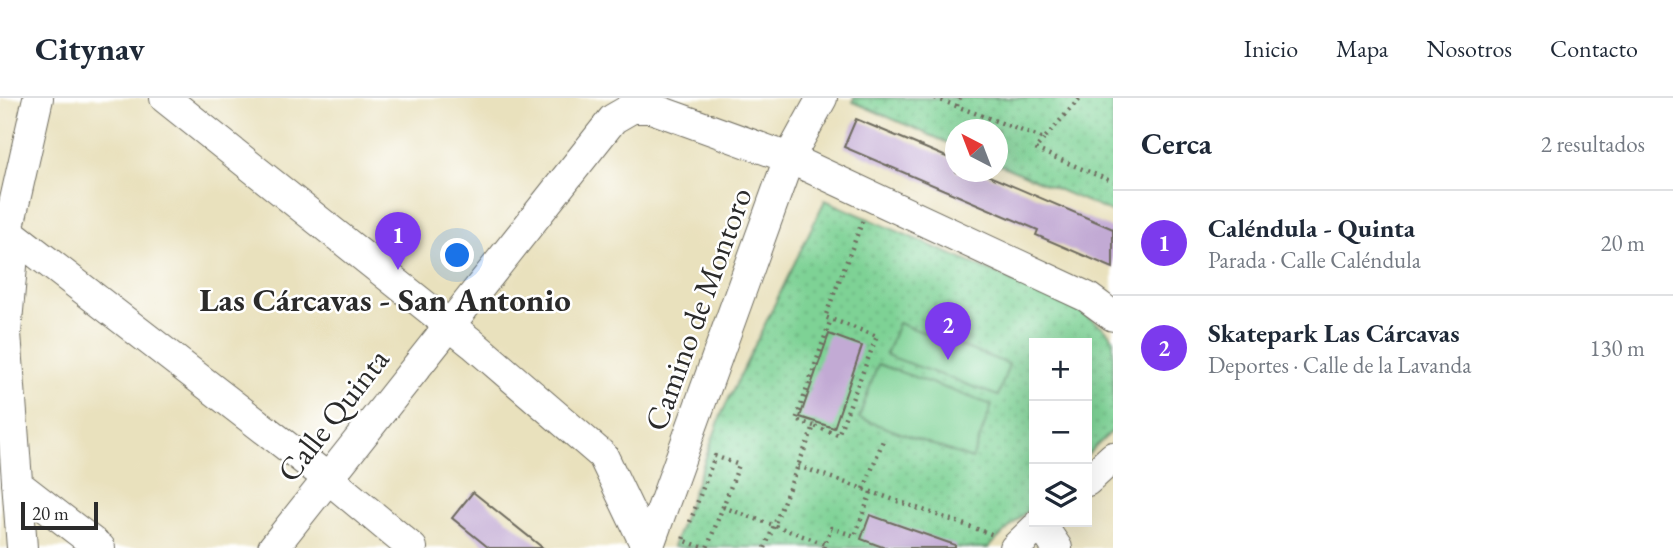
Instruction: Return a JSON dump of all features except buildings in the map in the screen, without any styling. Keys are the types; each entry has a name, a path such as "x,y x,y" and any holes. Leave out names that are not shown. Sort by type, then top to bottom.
{"street":[{"path":"22,548 6,333 12,266 4,235 38,98"},
{"path":"165,98 603,456 647,548"},
{"name":"Camino de Montoro","path":"647,548 789,158 822,98"},
{"name":"Calle Quinta","path":"273,548 613,119 632,108 651,108 789,158 1087,297 1113,316"},
{"path":"4,235 329,479 412,548"},
{"path":"1092,476 1113,457"},
{"path":"17,484 100,548"},
{"path":"1007,542 1032,527"},
{"path":"1044,527 1057,548"}],"path":[{"path":"935,98 1044,139"},
{"path":"957,106 959,98"},
{"path":"1080,98 1035,149 1113,182"},
{"path":"831,319 796,420 838,435 877,335 831,319 825,317 864,216"},
{"path":"765,548 814,426"},
{"path":"864,489 884,438"},
{"path":"715,456 739,466 705,548 683,540 715,456"},
{"path":"798,466 1007,542"},
{"path":"723,507 825,546 831,528 855,536 871,492"}],"green space":[{"path":"854,98 1113,98 1113,213 1008,168 1008,119 945,119 945,142 853,102"},
{"path":"825,200 1073,307 1104,328 1113,338 1113,430 1092,450 1092,338 1029,338 1029,509 988,548 673,547 722,413"},
{"path":"898,323 1009,364 998,396 886,355"},
{"path":"878,364 992,405 972,459 859,418"}],"place":[{"name":"Caléndula - Quinta","path":"398,270"},
{"name":"Skatepark Las Cárcavas","path":"948,360"}],"district":[{"name":"Las Cárcavas - San Antonio","path":"385,299"}]}
